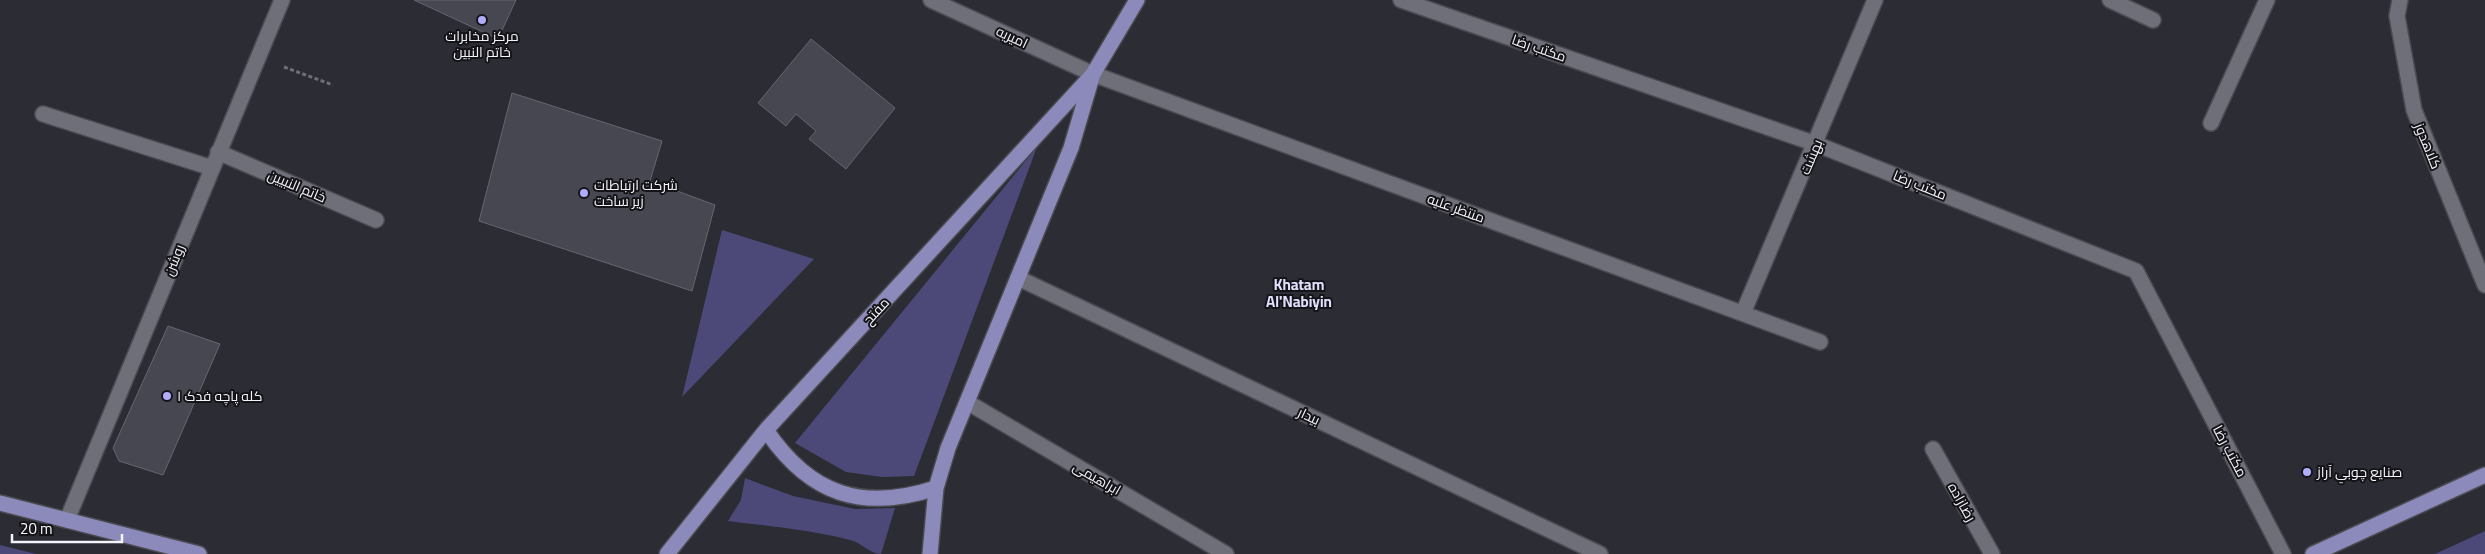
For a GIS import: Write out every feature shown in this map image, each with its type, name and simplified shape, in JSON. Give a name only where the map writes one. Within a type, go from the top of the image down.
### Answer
[{"type":"main road","name":"مفتح","points":[[667,554],[766,430],[1093,74],[1137,0]]},
{"type":"main road","name":"مفتح","points":[[930,554],[936,488],[948,448],[1071,148],[1093,74]]},
{"type":"main road","points":[[766,430],[782,453],[802,473],[835,490],[853,496],[881,500],[910,497],[936,488]]},
{"type":"main road","points":[[2313,554],[2485,475]]},
{"type":"main road","points":[[0,503],[199,554]]},
{"type":"street","name":"روشن","points":[[67,520],[282,0]]},
{"type":"street","name":"امیریه","points":[[932,0],[1093,74]]},
{"type":"street","name":"مکتب رضا","points":[[1401,0],[1816,144],[2136,271],[2284,554]]},
{"type":"street","name":"بهشت","points":[[1743,314],[1875,0]]},
{"type":"street","points":[[2110,0],[2153,20]]},
{"type":"street","points":[[2211,123],[2267,0]]},
{"type":"street","name":"کلاهدوز","points":[[2400,0],[2397,16],[2414,110],[2481,266],[2485,285]]},
{"type":"street","name":"منتظر علیه","points":[[1093,74],[1820,342]]},
{"type":"street","points":[[43,114],[212,168]]},
{"type":"street","name":"خاتم النبیین","points":[[218,152],[376,220]]},
{"type":"street","name":"بیدار","points":[[1018,278],[1600,554]]},
{"type":"street","name":"ابراهیمی","points":[[967,402],[1226,554]]},
{"type":"street","name":"رضازاده","points":[[1933,449],[1992,554]]},
{"type":"path","points":[[258,56],[333,85]]},
{"type":"shaded area","points":[[1037,147],[914,476],[882,477],[846,472],[795,443]]},
{"type":"shaded area","points":[[722,230],[814,259],[682,397]]},
{"type":"shaded area","points":[[745,478],[793,496],[855,509],[895,508],[881,554],[873,552],[854,541],[789,529],[728,521],[741,500]]},
{"type":"shaded area","points":[[2485,531],[2485,554],[2435,554]]},
{"type":"shaded area","points":[[0,545],[36,554],[0,554]]},
{"type":"building","name":"مرکز مخابرات خاتم النبین","points":[[414,0],[516,0],[498,39]]},
{"type":"building","points":[[811,39],[895,108],[846,169],[809,139],[816,131],[796,114],[786,126],[758,103]]},
{"type":"building","name":"شرکت ارتباطات زیر ساخت","points":[[512,93],[662,141],[650,181],[715,205],[692,291],[479,221]]},
{"type":"building","name":"کله پاچه فدک ۱","points":[[168,326],[220,344],[163,475],[119,461],[113,448]]},
{"type":"place","name":"مرکز مخابرات خاتم النبین","points":[[482,20]]},
{"type":"place","name":"شرکت ارتباطات زیر ساخت","points":[[584,193]]},
{"type":"place","name":"کله پاچه فدک ۱","points":[[167,396]]},
{"type":"place","name":"صنايع چوبي آراز","points":[[2307,472]]},
{"type":"district","name":"Khatam Al'Nabiyin","points":[[1299,294]]}]
